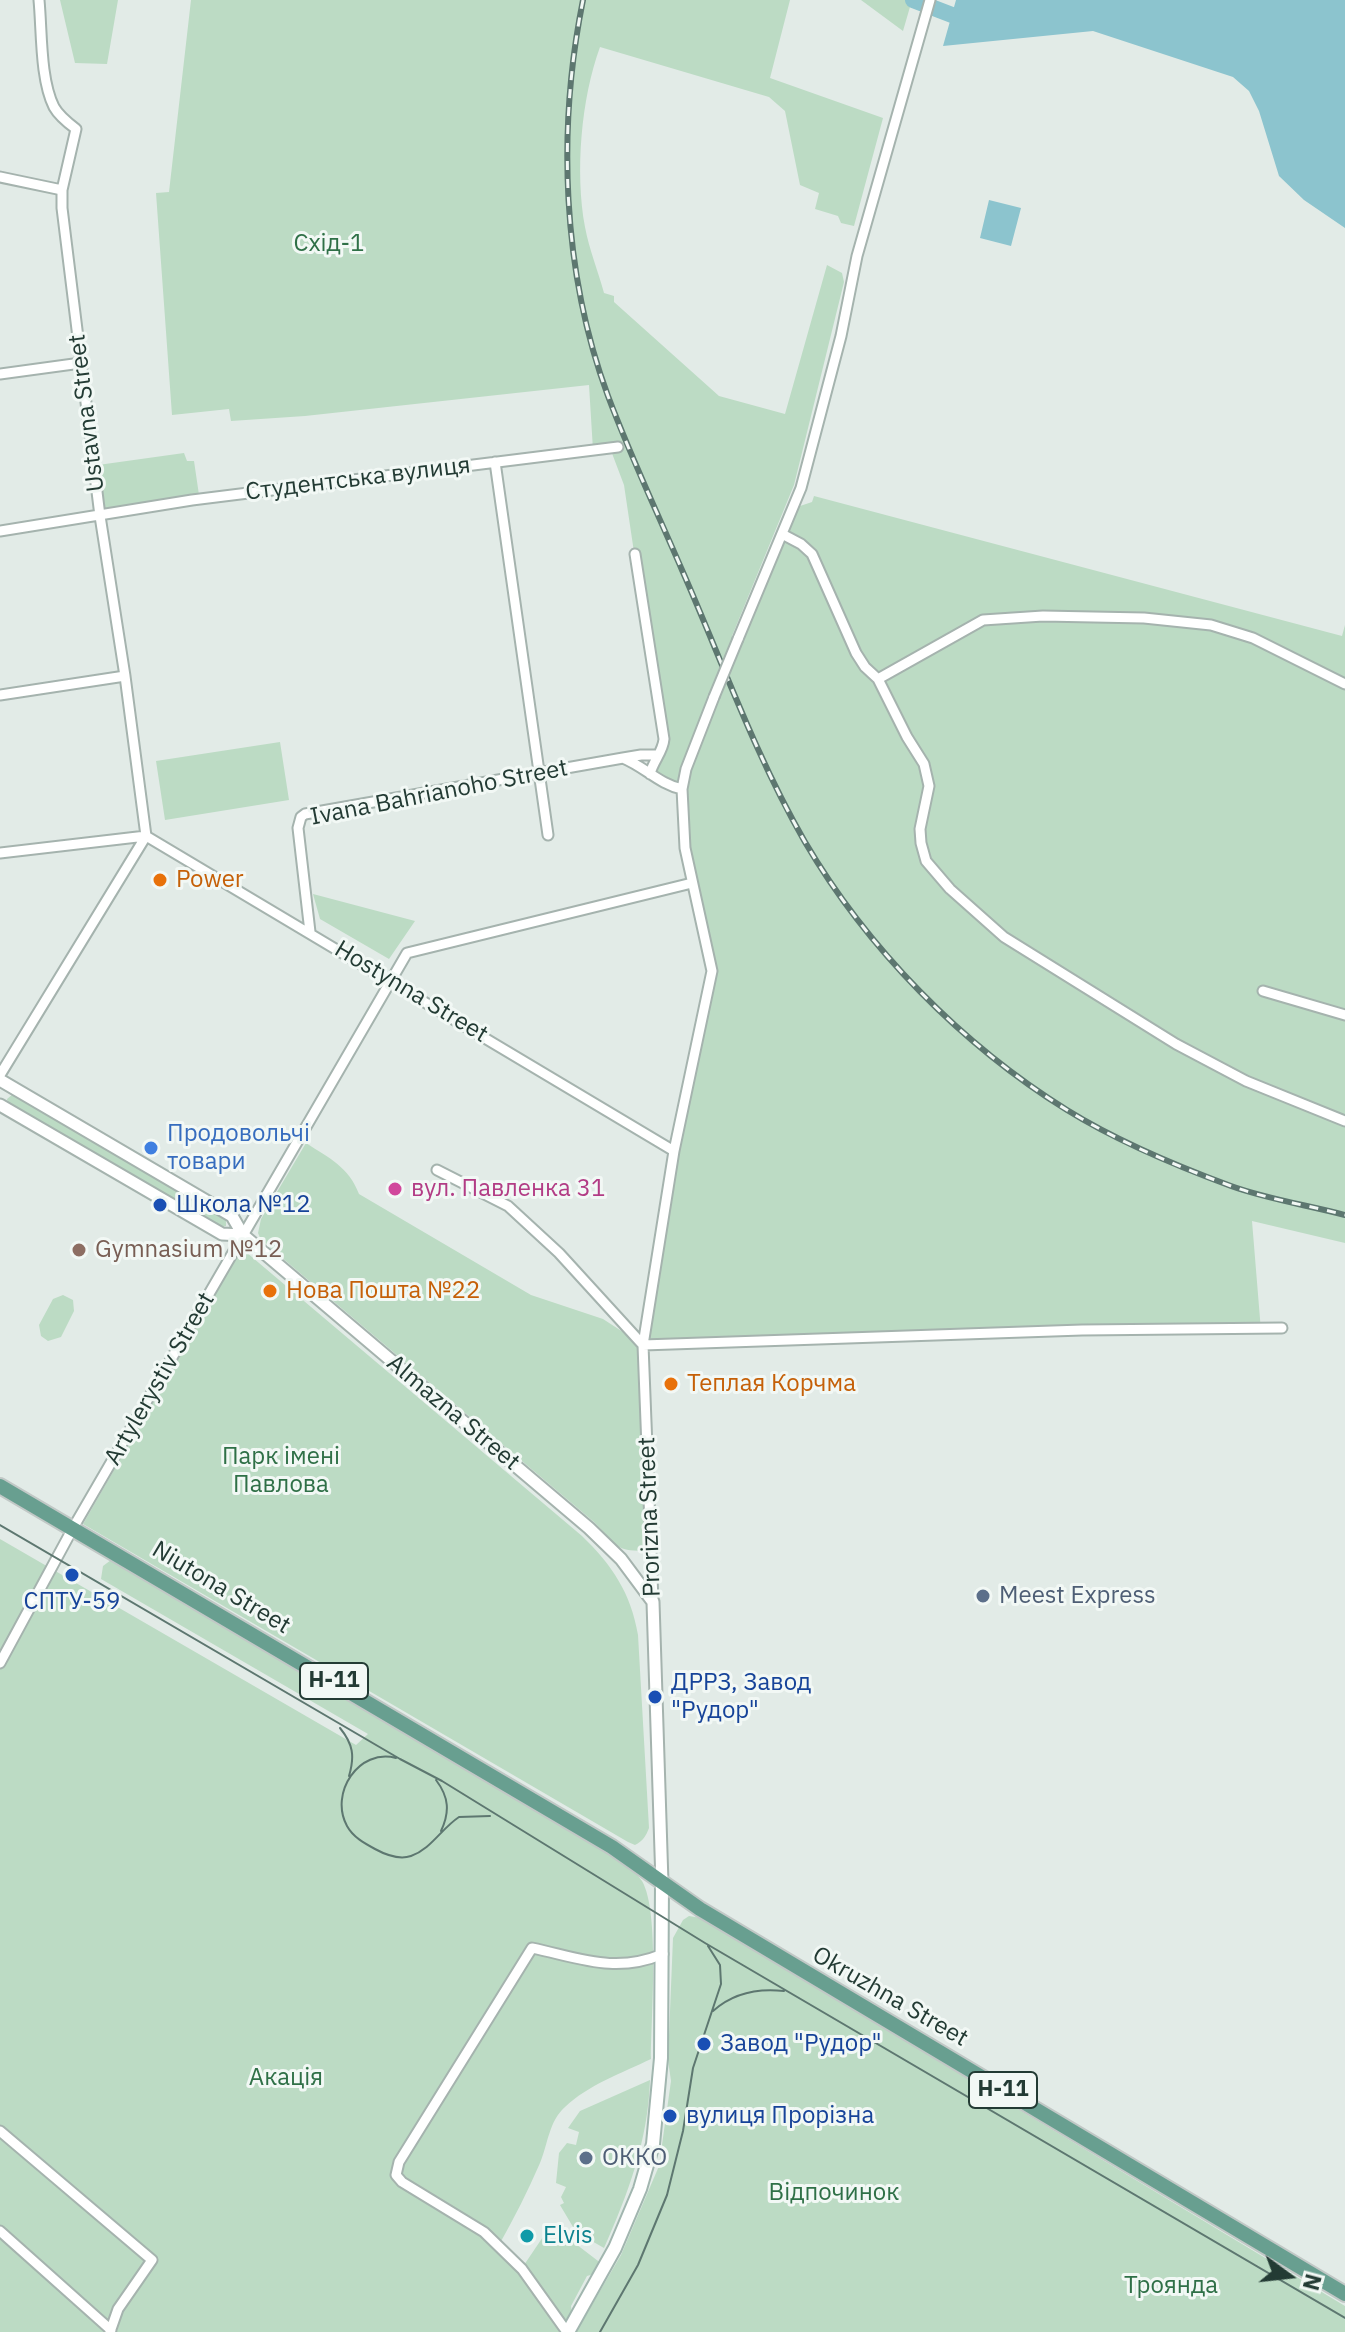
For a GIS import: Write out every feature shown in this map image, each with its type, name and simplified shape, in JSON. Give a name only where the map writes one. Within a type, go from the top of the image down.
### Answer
[{"type":"main road","name":"Niutona Street","points":[[0,1486],[612,1847],[662,1883]]},
{"type":"main road","name":"Prorizna Street","points":[[567,2332],[615,2248],[640,2189],[653,2144],[660,2084],[662,1883]]},
{"type":"main road","name":"Okruzhna Street","points":[[662,1883],[823,1984],[1345,2294]]},
{"type":"street","name":"Ustavna Street","points":[[39,0],[45,70],[53,106],[76,129],[62,190],[100,516],[146,836]]},
{"type":"street","name":"Prorizna Street","points":[[662,1883],[643,1345],[674,1151],[712,971],[685,848],[682,789],[686,769],[714,697],[801,488],[841,336],[857,256],[930,0]]},
{"type":"street","points":[[0,177],[62,190]]},
{"type":"street","points":[[0,374],[81,363]]},
{"type":"street","name":"Студентська вулиця","points":[[0,531],[192,500],[618,447]]},
{"type":"street","points":[[495,462],[548,835]]},
{"type":"street","points":[[782,534],[812,554],[856,653],[878,679],[928,774],[929,786],[920,829],[921,843],[926,861],[950,889],[1004,937],[1176,1044],[1246,1081],[1345,1121]]},
{"type":"street","points":[[635,554],[664,739],[650,774]]},
{"type":"street","points":[[878,679],[983,620],[1043,616],[1144,618],[1211,625],[1253,638],[1345,684]]},
{"type":"street","points":[[0,695],[125,676]]},
{"type":"street","name":"Ivana Bahrianoho Street","points":[[310,932],[298,828],[305,814],[623,758],[658,755]]},
{"type":"street","points":[[623,758],[659,782],[682,789]]},
{"type":"street","points":[[0,853],[146,836]]},
{"type":"street","points":[[0,1078],[146,836]]},
{"type":"street","name":"Hostynna Street","points":[[146,836],[674,1151]]},
{"type":"street","name":"Artylerystiv Street","points":[[0,1663],[73,1528],[407,953],[692,883]]},
{"type":"street","points":[[1263,991],[1345,1015]]},
{"type":"street","name":"Almazna Street","points":[[0,1078],[232,1216],[243,1235],[589,1528],[621,1559],[653,1602]]},
{"type":"street","name":"Almazna Street","points":[[0,1105],[222,1234],[243,1235]]},
{"type":"street","points":[[437,1170],[508,1206],[559,1253],[643,1345],[1082,1330],[1282,1328]]},
{"type":"street","points":[[567,2332],[522,2269],[484,2232],[402,2182],[396,2175],[399,2162],[532,1948],[619,1965],[640,1963],[663,1954]]},
{"type":"street","points":[[0,2131],[152,2260],[118,2309],[110,2331],[0,2231]]},
{"type":"green space","points":[[60,0],[118,0],[107,64],[75,63]]},
{"type":"green space","name":"Схід-1","points":[[191,0],[790,0],[770,78],[883,118],[854,226],[841,223],[838,216],[815,209],[819,193],[800,185],[785,111],[769,97],[600,47],[588,89],[580,160],[585,227],[604,293],[614,296],[614,302],[719,396],[785,414],[827,265],[842,273],[844,282],[794,485],[732,636],[739,651],[797,507],[812,502],[814,496],[1342,636],[1345,625],[1345,1243],[1252,1221],[1261,1331],[1082,1330],[643,1345],[674,1151],[712,971],[692,883],[682,789],[650,774],[663,747],[624,485],[610,448],[593,450],[589,385],[305,416],[231,421],[229,409],[172,415],[156,193],[169,192]]},
{"type":"green space","points":[[861,0],[912,0],[903,31]]},
{"type":"green space","points":[[184,453],[187,461],[194,461],[199,495],[105,510],[98,465]]},
{"type":"green space","points":[[280,742],[289,800],[165,820],[156,761]]},
{"type":"green space","points":[[313,894],[415,921],[389,959],[320,919]]},
{"type":"green space","points":[[13,1094],[226,1218],[226,1226],[221,1227],[8,1104],[7,1099]]},
{"type":"green space","points":[[306,1143],[344,1170],[359,1194],[531,1295],[603,1319],[643,1345],[651,1550],[639,1551],[623,1549],[613,1542],[594,1522],[261,1240],[258,1233],[261,1219]]},
{"type":"green space","name":"Парк імені Павлова","points":[[246,1252],[582,1536],[619,1581],[631,1606],[638,1635],[649,1828],[644,1838],[635,1845],[83,1524],[237,1256]]},
{"type":"green space","points":[[63,1295],[73,1300],[74,1311],[61,1337],[48,1341],[41,1336],[39,1325],[53,1299]]},
{"type":"green space","name":"Акація","points":[[0,1539],[356,1745],[368,1734],[101,1579],[103,1566],[115,1557],[600,1845],[642,1881],[648,1896],[653,1940],[651,2059],[595,2086],[574,2099],[560,2113],[521,2204],[499,2245],[522,2268],[551,2225],[602,2264],[597,2273],[587,2276],[571,2306],[573,2323],[568,2332],[0,2332]]},
{"type":"green space","name":"Відпочинок","points":[[689,1916],[701,1918],[1345,2306],[1345,2332],[576,2332],[621,2255],[659,2166],[671,2081],[668,2060],[673,1938],[683,1920]]},
{"type":"green space","points":[[650,2080],[641,2146],[604,2248],[576,2232],[560,2205],[564,2203],[561,2197],[566,2187],[556,2183],[559,2153],[567,2143],[576,2145],[579,2132],[568,2128],[580,2111]]},
{"type":"water","points":[[956,0],[1345,0],[1345,228],[1304,200],[1279,176],[1259,111],[1249,91],[1233,77],[1093,31],[943,46]]},
{"type":"water","points":[[989,200],[1021,208],[1011,246],[980,238]]},
{"type":"waterway","points":[[913,0],[952,15]]},
{"type":"tram line","points":[[0,1525],[442,1781],[705,1943],[1345,2318]]},
{"type":"tram line","points":[[340,1728],[352,1750],[349,1776]]},
{"type":"tram line","points":[[396,1758],[383,1757],[359,1766],[345,1787],[342,1813],[347,1826],[367,1844],[388,1855],[406,1857],[424,1849],[459,1817],[490,1816]]},
{"type":"tram line","points":[[436,1780],[444,1792],[447,1805],[441,1831]]},
{"type":"tram line","points":[[600,2332],[638,2265],[667,2195],[683,2131],[693,2068],[721,1984],[720,1965],[708,1946]]},
{"type":"tram line","points":[[713,2011],[746,1993],[784,1991]]},
{"type":"railway","points":[[583,0],[569,99],[568,200],[581,300],[593,349],[625,440],[740,708],[770,776],[805,842],[857,919],[887,956],[954,1025],[1028,1084],[1106,1132],[1188,1170],[1245,1191],[1345,1215]]},
{"type":"place","name":"Power","points":[[160,880]]},
{"type":"place","name":"Продовольчі товари","points":[[151,1148]]},
{"type":"place","name":"вул. Павленка 31","points":[[395,1189]]},
{"type":"place","name":"Школа №12","points":[[160,1205]]},
{"type":"place","name":"Gymnasium №12","points":[[79,1250]]},
{"type":"place","name":"Нова Пошта №22","points":[[270,1291]]},
{"type":"place","name":"Теплая Корчма","points":[[671,1384]]},
{"type":"place","name":"СПТУ-59","points":[[72,1575]]},
{"type":"place","name":"Meest Express","points":[[983,1596]]},
{"type":"place","name":"ДРРЗ, Завод \"Рудор\"","points":[[655,1697]]},
{"type":"place","name":"Завод \"Рудор\"","points":[[704,2044]]},
{"type":"place","name":"вулиця Прорізна","points":[[670,2116]]},
{"type":"place","name":"ОККО","points":[[586,2158]]},
{"type":"place","name":"Elvis","points":[[527,2236]]},
{"type":"park label","name":"Троянда","points":[[1171,2286]]}]
